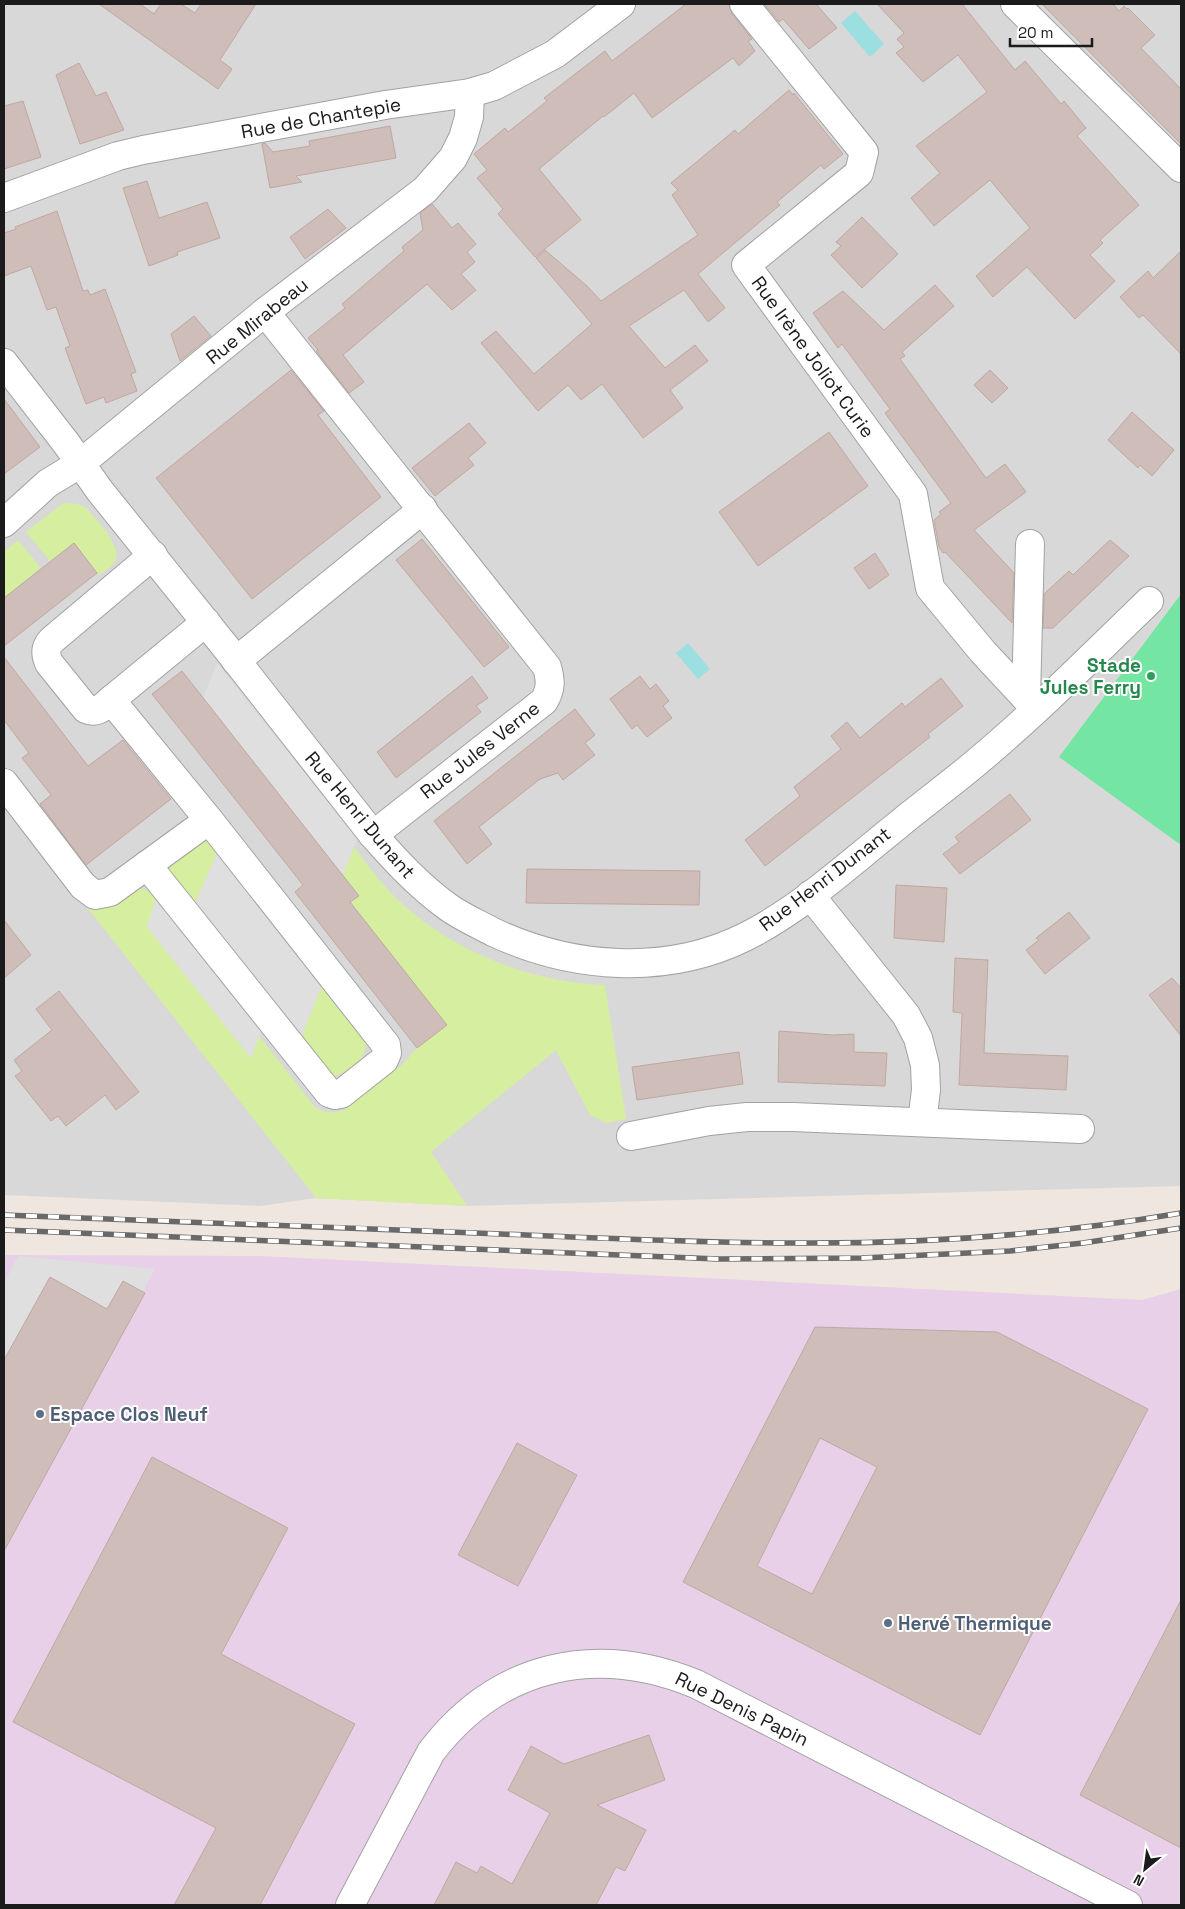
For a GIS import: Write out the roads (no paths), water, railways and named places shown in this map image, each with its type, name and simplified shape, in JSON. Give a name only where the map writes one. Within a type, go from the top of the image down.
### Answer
[{"type":"street","name":"Rue de Chantepie","points":[[4,198],[110,159],[144,150],[385,105],[470,93],[494,86],[555,54],[621,4]]},
{"type":"street","name":"Rue Irène Joliot Curie","points":[[744,4],[864,152],[858,173],[746,265],[913,494],[930,588],[983,652],[1031,704]]},
{"type":"street","points":[[1015,4],[1181,168]]},
{"type":"street","name":"Rue Mirabeau","points":[[4,523],[48,483],[81,463],[265,312],[425,190],[453,158],[464,138],[469,117],[470,93]]},
{"type":"street","name":"Rue Jules Verne","points":[[265,312],[548,667],[551,680],[549,692],[544,701],[373,835]]},
{"type":"street","name":"Rue Henri Dunant","points":[[4,363],[81,463],[100,491],[206,622],[373,835],[418,884],[449,908],[473,922],[530,947],[562,956],[597,962],[639,964],[676,960],[712,951],[745,937],[771,923],[810,895],[973,766],[1031,704],[1149,601]]},
{"type":"street","points":[[236,661],[422,509]]},
{"type":"street","points":[[1030,544],[1031,704]]},
{"type":"street","points":[[152,555],[52,640],[46,648],[46,658],[49,663],[86,708],[92,711],[100,710],[206,622]]},
{"type":"street","points":[[111,700],[209,820],[386,1045],[387,1052],[384,1060],[341,1094],[335,1095],[329,1092],[147,866]]},
{"type":"street","points":[[4,783],[88,891],[95,895],[110,892],[209,820]]},
{"type":"street","points":[[810,895],[906,1015],[914,1030],[925,1065],[926,1090],[922,1122]]},
{"type":"street","points":[[631,1136],[709,1121],[748,1117],[793,1117],[1080,1129]]},
{"type":"street","name":"Rue Denis Papin","points":[[350,1905],[431,1752],[465,1714],[511,1684],[541,1671],[575,1665],[610,1663],[658,1671],[696,1684],[1128,1905]]},
{"type":"water","points":[[855,11],[884,44],[870,57],[841,23]]},
{"type":"water","points":[[688,643],[710,669],[698,679],[676,653]]},
{"type":"railway","points":[[4,1215],[646,1240],[841,1243],[987,1237],[1133,1221],[1181,1213]]},
{"type":"railway","points":[[4,1230],[718,1259],[862,1258],[1010,1251],[1083,1243],[1181,1228]]},
{"type":"place","name":"Stade Jules Ferry","points":[[1151,676]]},
{"type":"place","name":"Espace Clos Neuf","points":[[40,1414]]},
{"type":"place","name":"Hervé Thermique","points":[[888,1623]]}]
